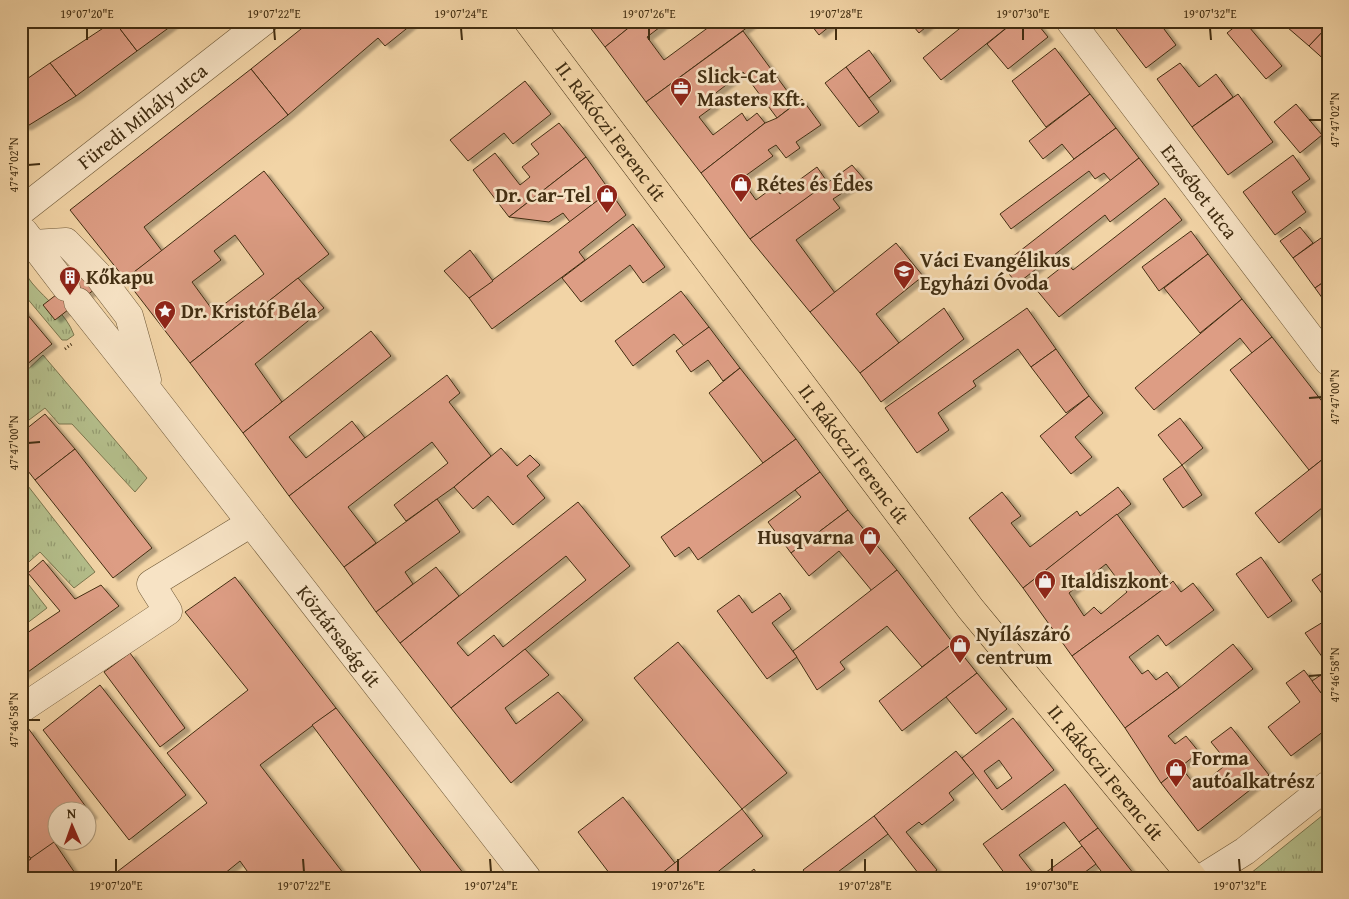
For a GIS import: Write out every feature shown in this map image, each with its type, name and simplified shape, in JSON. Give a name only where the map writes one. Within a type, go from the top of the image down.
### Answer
[{"type":"main road","name":"II. Rákóczi Ferenc út","points":[[528,21],[970,608],[1193,878]]},
{"type":"street","name":"Füredi Mihály utca","points":[[21,212],[264,21]]},
{"type":"street","name":"Erzsébet utca","points":[[1070,21],[1328,361]]},
{"type":"street","name":"Köztársaság út","points":[[27,236],[527,878]]},
{"type":"street","name":"Köztársaság út","points":[[27,236],[66,242],[97,274],[129,316],[150,393]]},
{"type":"street","points":[[21,709],[168,611],[151,584],[251,523]]},
{"type":"street","points":[[1202,878],[1245,851],[1328,785]]},
{"type":"green space","points":[[21,266],[32,283],[66,320],[74,335],[67,340],[62,340],[21,291]]},
{"type":"green space","points":[[43,355],[147,478],[135,492],[72,424],[59,424],[45,408],[21,426],[21,376]]},
{"type":"green space","points":[[21,477],[95,572],[74,588],[40,552],[21,569]]},
{"type":"green space","points":[[21,575],[47,608],[22,627],[21,625]]},
{"type":"green space","points":[[1328,811],[1328,878],[1245,878],[1251,873]]},
{"type":"building","points":[[114,21],[137,51],[76,96],[50,63]]},
{"type":"building","points":[[114,21],[178,21],[137,51]]},
{"type":"building","points":[[311,21],[416,21],[385,46],[378,38],[288,115],[251,69]]},
{"type":"building","points":[[585,21],[637,21],[605,47]]},
{"type":"building","points":[[637,21],[668,21],[647,37],[664,60],[717,21],[756,21],[646,102],[605,47]]},
{"type":"building","points":[[808,21],[836,21],[819,35]]},
{"type":"building","points":[[909,21],[933,21],[919,33]]},
{"type":"building","points":[[969,21],[1015,21],[941,80],[923,58]]},
{"type":"building","points":[[1015,21],[1035,21],[1048,37],[1008,69],[987,44]]},
{"type":"building","points":[[1110,21],[1158,21],[1176,45],[1146,68]]},
{"type":"building","points":[[1242,21],[1282,66],[1266,79],[1227,33]]},
{"type":"building","points":[[1280,21],[1328,21],[1328,26],[1309,46]]},
{"type":"building","points":[[1328,26],[1328,63],[1309,46]]},
{"type":"building","points":[[743,31],[796,103],[777,118],[743,72],[708,99],[714,106],[699,117],[713,135],[742,113],[747,121],[757,113],[765,123],[701,173],[646,102]]},
{"type":"building","points":[[1055,48],[1090,94],[1046,127],[1012,81]]},
{"type":"building","points":[[869,50],[891,81],[869,98],[846,67]]},
{"type":"building","points":[[50,63],[76,96],[26,127],[21,126],[21,83]]},
{"type":"building","points":[[1180,63],[1199,87],[1216,74],[1233,97],[1192,127],[1157,79]]},
{"type":"building","points":[[846,67],[879,112],[859,127],[825,83]]},
{"type":"building","points":[[251,69],[288,115],[144,227],[162,251],[125,279],[70,210]]},
{"type":"building","points":[[525,81],[551,114],[513,144],[504,133],[468,161],[450,140]]},
{"type":"building","points":[[1090,94],[1116,128],[1074,159],[1062,144],[1043,159],[1029,141]]},
{"type":"building","points":[[1238,94],[1273,142],[1228,175],[1192,127]]},
{"type":"building","points":[[802,99],[821,125],[796,142],[800,148],[786,158],[776,145],[768,150],[773,156],[741,179],[756,200],[775,186],[780,194],[817,167],[828,183],[750,239],[701,173],[765,123],[777,118]]},
{"type":"building","points":[[1296,104],[1322,135],[1300,153],[1274,122]]},
{"type":"building","points":[[559,123],[586,157],[509,217],[473,170],[495,153],[520,185],[530,177],[522,167],[539,154],[531,144]]},
{"type":"building","points":[[1116,128],[1139,158],[1111,181],[1104,173],[1095,179],[1089,171],[1011,229],[1000,214]]},
{"type":"building","points":[[1293,155],[1310,179],[1292,192],[1306,212],[1275,235],[1243,192]]},
{"type":"building","points":[[586,157],[610,191],[570,222],[563,213],[549,222],[509,217]]},
{"type":"building","points":[[1139,158],[1159,184],[1110,222],[1105,215],[1017,284],[1002,265]]},
{"type":"building","points":[[852,165],[864,179],[833,199],[840,208],[796,240],[835,293],[810,312],[750,239]]},
{"type":"building","points":[[264,171],[329,254],[190,363],[125,279]],"holes":[[[235,235],[264,274],[214,312],[192,282],[221,260],[214,251]]]},
{"type":"building","points":[[610,191],[626,215],[579,252],[585,260],[492,329],[469,298]]},
{"type":"building","points":[[1165,198],[1182,220],[1059,317],[1035,288],[1067,263],[1073,270]]},
{"type":"building","points":[[633,224],[665,267],[643,283],[630,265],[581,302],[562,278]]},
{"type":"building","points":[[1300,227],[1313,243],[1293,258],[1280,241]]},
{"type":"building","points":[[1191,231],[1208,254],[1159,291],[1142,267]]},
{"type":"building","points":[[1328,233],[1328,279],[1315,288],[1293,258]]},
{"type":"building","points":[[896,243],[923,276],[876,314],[899,343],[860,373],[810,312]]},
{"type":"building","points":[[470,250],[493,281],[469,298],[444,271]]},
{"type":"building","points":[[1208,254],[1242,299],[1200,333],[1164,288]]},
{"type":"building","name":"Kőkapu","points":[[83,274],[95,289],[55,320],[43,305]]},
{"type":"building","points":[[298,278],[324,308],[255,364],[282,402],[243,433],[190,363]]},
{"type":"building","points":[[1328,279],[1328,306],[1315,288]]},
{"type":"building","points":[[681,291],[709,327],[684,346],[674,334],[633,366],[615,341]]},
{"type":"building","points":[[1242,299],[1272,337],[1252,353],[1240,338],[1154,410],[1135,388]]},
{"type":"building","points":[[21,307],[52,344],[26,365],[21,359]]},
{"type":"building","points":[[944,308],[964,339],[881,402],[860,373]]},
{"type":"building","points":[[1027,308],[1056,349],[1031,367],[1018,349],[973,381],[976,386],[938,413],[949,430],[917,453],[885,408]]},
{"type":"building","points":[[709,327],[740,368],[723,381],[708,360],[691,372],[676,351]]},
{"type":"building","points":[[371,331],[391,356],[289,437],[306,458],[352,421],[365,438],[289,496],[243,433]]},
{"type":"building","points":[[1272,337],[1328,409],[1328,455],[1309,470],[1230,370]]},
{"type":"building","points":[[1056,349],[1089,396],[1066,413],[1031,367]]},
{"type":"building","points":[[740,368],[796,439],[763,463],[709,393]]},
{"type":"building","points":[[447,375],[460,393],[449,402],[491,456],[454,487],[406,521],[394,505],[448,463],[432,442],[348,507],[376,543],[344,567],[289,496]]},
{"type":"building","points":[[1089,396],[1103,413],[1075,437],[1092,457],[1071,474],[1040,436]]},
{"type":"building","points":[[45,414],[75,449],[35,480],[21,462],[21,433]]},
{"type":"building","points":[[1180,418],[1203,448],[1182,465],[1158,435]]},
{"type":"building","points":[[796,439],[820,472],[698,560],[689,547],[675,557],[661,537]]},
{"type":"building","points":[[501,448],[517,466],[530,455],[540,465],[527,476],[545,498],[513,525],[488,496],[473,509],[454,487]]},
{"type":"building","points":[[75,449],[152,548],[113,578],[35,480]]},
{"type":"building","points":[[1328,455],[1328,503],[1279,543],[1255,513]]},
{"type":"building","points":[[1182,465],[1202,495],[1183,508],[1163,479]]},
{"type":"building","points":[[820,472],[848,510],[791,553],[768,522],[801,497],[795,490]]},
{"type":"building","points":[[1118,487],[1131,504],[1023,588],[969,518],[1002,492],[1021,516],[1011,523],[1030,547],[1077,511],[1080,516]]},
{"type":"building","points":[[437,499],[460,532],[405,572],[413,584],[376,612],[344,567]]},
{"type":"building","points":[[578,502],[630,566],[451,708],[400,643]],"holes":[[[566,556],[586,580],[503,647],[494,635],[468,656],[457,643]]]},
{"type":"building","points":[[848,510],[897,570],[872,591],[839,551],[809,576],[791,553]]},
{"type":"building","points":[[1117,514],[1169,585],[1072,656],[1023,588]],"holes":[[[1106,564],[1127,592],[1101,614],[1094,607],[1084,616],[1069,593]]]},
{"type":"building","points":[[1261,557],[1292,601],[1268,618],[1236,574]]},
{"type":"building","points":[[43,560],[75,599],[101,585],[119,606],[21,677],[21,637],[60,611],[28,573]]},
{"type":"building","points":[[436,567],[459,596],[400,643],[376,612]]},
{"type":"building","points":[[1328,569],[1328,602],[1312,580]]},
{"type":"building","points":[[897,570],[953,643],[922,667],[887,626],[840,662],[845,669],[817,690],[793,651]]},
{"type":"building","points":[[235,577],[336,708],[260,765],[347,878],[252,878],[240,861],[219,878],[109,878],[207,803],[167,753],[248,690],[185,612]]},
{"type":"building","points":[[1173,581],[1181,592],[1193,583],[1214,610],[1166,646],[1158,635],[1129,657],[1142,674],[1148,670],[1156,680],[1167,672],[1179,688],[1125,728],[1072,656]]},
{"type":"building","points":[[780,593],[791,609],[772,623],[797,657],[767,679],[717,611],[739,595],[752,613]]},
{"type":"building","points":[[1328,619],[1328,665],[1305,633]]},
{"type":"building","points":[[678,642],[787,773],[742,809],[634,678]]},
{"type":"building","points":[[953,643],[977,673],[902,731],[879,701]]},
{"type":"building","points":[[1233,644],[1253,669],[1168,736],[1175,744],[1186,736],[1199,752],[1161,783],[1125,728],[1179,688]]},
{"type":"building","points":[[525,649],[549,675],[505,708],[516,724],[558,692],[583,720],[511,783],[451,708]]},
{"type":"building","points":[[130,653],[185,728],[160,747],[104,672]]},
{"type":"building","points":[[1304,670],[1328,702],[1328,728],[1291,756],[1268,727],[1300,702],[1286,683]]},
{"type":"building","points":[[1328,670],[1328,702],[1312,681]]},
{"type":"building","points":[[977,673],[1007,709],[976,734],[946,697]]},
{"type":"building","points":[[100,685],[186,795],[129,840],[43,730]]},
{"type":"building","points":[[336,708],[467,878],[426,878],[312,725]]},
{"type":"building","points":[[1013,718],[1054,770],[1002,810],[962,758]],"holes":[[[999,760],[1012,778],[997,789],[984,771]]]},
{"type":"building","points":[[1231,727],[1269,775],[1198,831],[1161,783],[1181,767],[1197,788],[1228,763],[1211,742]]},
{"type":"building","points":[[28,728],[82,802],[48,802],[48,847],[31,859],[21,845],[21,733]]},
{"type":"building","points":[[956,751],[974,773],[949,793],[954,800],[922,825],[919,822],[906,832],[937,870],[927,878],[922,878],[874,816]]},
{"type":"building","points":[[1065,784],[1098,828],[1079,842],[1064,822],[1019,855],[1037,878],[1008,878],[983,844]]},
{"type":"building","points":[[623,797],[675,863],[656,878],[613,878],[578,832]]},
{"type":"building","points":[[742,809],[763,836],[710,878],[656,878]]},
{"type":"building","points":[[874,816],[888,834],[830,878],[809,878],[803,870]]},
{"type":"building","points":[[1098,828],[1137,878],[1092,878],[1101,871],[1079,842]]},
{"type":"building","points":[[21,845],[31,859],[21,865]]},
{"type":"building","points":[[48,846],[48,852],[61,852],[75,873],[70,878],[21,878],[21,865]]},
{"type":"building","points":[[1082,846],[1096,864],[1077,878],[1038,878]]},
{"type":"building","points":[[754,869],[760,878],[743,878]]},
{"type":"place","name":"Slick-Cat Masters Kft.","points":[[681,107]]},
{"type":"place","name":"Rétes és Édes","points":[[741,203]]},
{"type":"place","name":"Dr. Car-Tel","points":[[607,214]]},
{"type":"place","name":"Váci Evangélikus Egyházi Óvoda","points":[[904,290]]},
{"type":"place","name":"Kőkapu","points":[[70,296]]},
{"type":"place","name":"Dr. Kristóf Béla","points":[[165,330]]},
{"type":"place","name":"Husqvarna","points":[[870,556]]},
{"type":"place","name":"Italdiszkont","points":[[1045,600]]},
{"type":"place","name":"Nyílászáró centrum","points":[[960,664]]},
{"type":"place","name":"Forma autóalkatrész","points":[[1176,788]]}]
